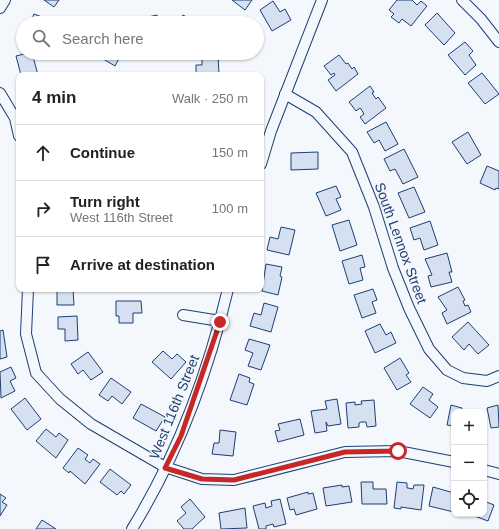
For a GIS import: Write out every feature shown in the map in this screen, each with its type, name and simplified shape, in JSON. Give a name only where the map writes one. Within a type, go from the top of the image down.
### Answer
[{"type":"street","points":[[0,8],[5,0]]},
{"type":"street","points":[[462,0],[482,19],[499,42]]},
{"type":"street","points":[[264,154],[271,131],[320,1]]},
{"type":"street","points":[[0,93],[15,118],[16,122]]},
{"type":"street","name":"South Lennox Street","points":[[285,94],[316,112],[352,152],[374,207],[404,294],[429,349],[448,370],[463,378],[487,382],[499,376]]},
{"type":"street","points":[[28,292],[26,334],[36,373],[60,399],[91,424],[165,468],[202,479],[234,480],[345,452],[398,451],[451,461]]},
{"type":"street","name":"West 116th Street","points":[[132,529],[181,436],[220,322],[227,292]]},
{"type":"street","points":[[183,315],[220,322]]},
{"type":"street","points":[[487,471],[499,474]]},
{"type":"building","points":[[44,0],[59,0],[54,7]]},
{"type":"building","points":[[232,0],[252,0],[245,10]]},
{"type":"building","points":[[397,0],[412,0],[417,5],[421,1],[427,6],[411,26],[402,19],[399,23],[391,17],[394,14],[389,10]]},
{"type":"building","points":[[273,1],[280,12],[285,9],[291,20],[272,31],[260,10]]},
{"type":"building","points":[[437,13],[455,33],[444,45],[425,25]]},
{"type":"building","points":[[465,42],[473,51],[469,55],[476,65],[465,75],[448,55]]},
{"type":"building","points":[[339,55],[352,69],[354,67],[358,74],[336,91],[328,80],[335,75],[334,73],[331,75],[324,66]]},
{"type":"building","points":[[17,60],[34,60],[37,72],[20,72]]},
{"type":"building","points":[[105,60],[118,60],[115,66]]},
{"type":"building","points":[[202,60],[218,60],[219,72],[196,72],[196,65],[202,65]]},
{"type":"building","points":[[482,73],[499,94],[485,104],[468,83]]},
{"type":"building","points":[[370,86],[376,99],[378,97],[386,108],[365,124],[360,117],[364,114],[361,109],[360,108],[356,111],[349,102]]},
{"type":"building","points":[[386,122],[398,144],[385,151],[379,140],[374,143],[367,132]]},
{"type":"building","points":[[468,132],[481,155],[467,164],[452,142]]},
{"type":"building","points":[[404,149],[418,177],[403,184],[395,169],[390,171],[384,159]]},
{"type":"building","points":[[318,152],[318,169],[291,170],[291,153]]},
{"type":"building","points":[[487,166],[499,171],[499,189],[496,188],[495,190],[480,183]]},
{"type":"building","points":[[336,186],[341,197],[336,199],[341,210],[326,216],[316,193]]},
{"type":"building","points":[[414,187],[425,212],[409,218],[398,193]]},
{"type":"building","points":[[349,220],[357,245],[340,251],[332,225]]},
{"type":"building","points":[[430,221],[438,245],[424,250],[420,238],[414,240],[410,228]]},
{"type":"building","points":[[281,227],[295,230],[289,255],[267,250],[270,237],[278,239]]},
{"type":"building","points":[[447,253],[452,272],[449,272],[452,282],[431,287],[428,276],[432,275],[425,259]]},
{"type":"building","points":[[362,255],[365,267],[360,268],[363,280],[349,284],[342,261]]},
{"type":"building","points":[[266,264],[282,267],[280,276],[282,277],[278,295],[264,292]]},
{"type":"building","points":[[458,287],[465,300],[463,301],[465,306],[468,305],[471,312],[447,324],[442,313],[447,310],[438,297]]},
{"type":"building","points":[[373,289],[377,300],[372,302],[376,313],[362,318],[354,295]]},
{"type":"building","points":[[57,292],[73,292],[74,305],[57,305]]},
{"type":"building","points":[[116,301],[141,301],[142,313],[133,313],[133,323],[119,323],[119,316],[116,316]]},
{"type":"building","points":[[264,303],[278,307],[271,332],[250,326],[254,313],[261,315]]},
{"type":"building","points":[[77,316],[78,340],[65,341],[65,329],[58,329],[58,317]]},
{"type":"building","points":[[468,322],[489,345],[478,354],[469,344],[464,350],[452,337]]},
{"type":"building","points":[[380,324],[386,335],[391,332],[396,343],[375,353],[365,331]]},
{"type":"building","points":[[3,330],[7,357],[0,359],[0,331]]},
{"type":"building","points":[[249,339],[270,345],[261,370],[248,366],[253,353],[245,350]]},
{"type":"building","points":[[163,351],[172,359],[177,354],[186,362],[171,379],[152,362]]},
{"type":"building","points":[[88,352],[103,372],[91,380],[83,370],[78,374],[71,364]]},
{"type":"building","points":[[400,358],[409,373],[406,375],[411,382],[397,390],[384,368]]},
{"type":"building","points":[[11,367],[16,378],[10,381],[15,391],[1,398],[0,372]]},
{"type":"building","points":[[239,374],[250,378],[249,382],[254,384],[247,405],[230,400]]},
{"type":"building","points":[[111,378],[131,392],[122,404],[112,396],[108,401],[99,395]]},
{"type":"building","points":[[423,387],[433,394],[429,400],[438,407],[430,418],[410,404]]},
{"type":"building","points":[[25,398],[41,419],[27,430],[11,409]]},
{"type":"building","points":[[337,399],[341,424],[328,426],[326,422],[327,431],[315,433],[311,411],[327,409],[325,401]]},
{"type":"building","points":[[374,400],[376,426],[367,427],[366,422],[361,422],[359,423],[359,427],[348,428],[346,403],[355,402],[355,405],[362,404],[361,401]]},
{"type":"building","points":[[141,404],[165,417],[156,431],[133,418]]},
{"type":"building","points":[[451,405],[462,408],[451,409],[451,426],[447,425]]},
{"type":"building","points":[[498,405],[499,427],[491,428],[487,408]]},
{"type":"building","points":[[300,419],[304,435],[278,442],[275,431],[280,430],[278,424]]},
{"type":"building","points":[[46,429],[56,437],[59,433],[68,440],[56,458],[36,441]]},
{"type":"building","points":[[220,430],[236,432],[233,456],[212,454],[214,443],[219,443]]},
{"type":"building","points":[[78,448],[88,455],[85,459],[90,463],[93,459],[100,464],[85,484],[70,471],[69,473],[63,468]]},
{"type":"building","points":[[110,469],[131,485],[124,494],[121,491],[117,495],[100,482]]},
{"type":"building","points":[[361,482],[373,482],[373,489],[386,489],[387,504],[362,504]]},
{"type":"building","points":[[397,482],[407,483],[407,488],[413,489],[414,485],[424,485],[421,510],[401,507],[401,509],[394,508]]},
{"type":"building","points":[[342,485],[342,487],[349,486],[352,502],[326,506],[323,488]]},
{"type":"building","points":[[433,487],[451,492],[451,511],[429,506]]},
{"type":"building","points":[[308,492],[308,494],[313,493],[317,509],[296,515],[294,509],[290,510],[287,498]]},
{"type":"building","points":[[0,494],[6,498],[2,502],[7,505],[0,516]]},
{"type":"building","points":[[190,499],[205,517],[192,529],[184,529],[177,521],[186,513],[181,507]]},
{"type":"building","points":[[280,499],[286,524],[274,527],[273,524],[266,526],[266,529],[259,529],[253,506],[265,503],[266,508],[272,506],[271,501]]},
{"type":"building","points":[[487,502],[494,505],[488,521],[477,517],[487,517]]},
{"type":"building","points":[[245,508],[247,528],[221,529],[219,513]]},
{"type":"building","points":[[42,520],[56,529],[36,529]]},
{"type":"route","points":[[220,322],[217,336],[181,436],[165,468],[202,479],[234,480],[345,452],[398,451]]}]
